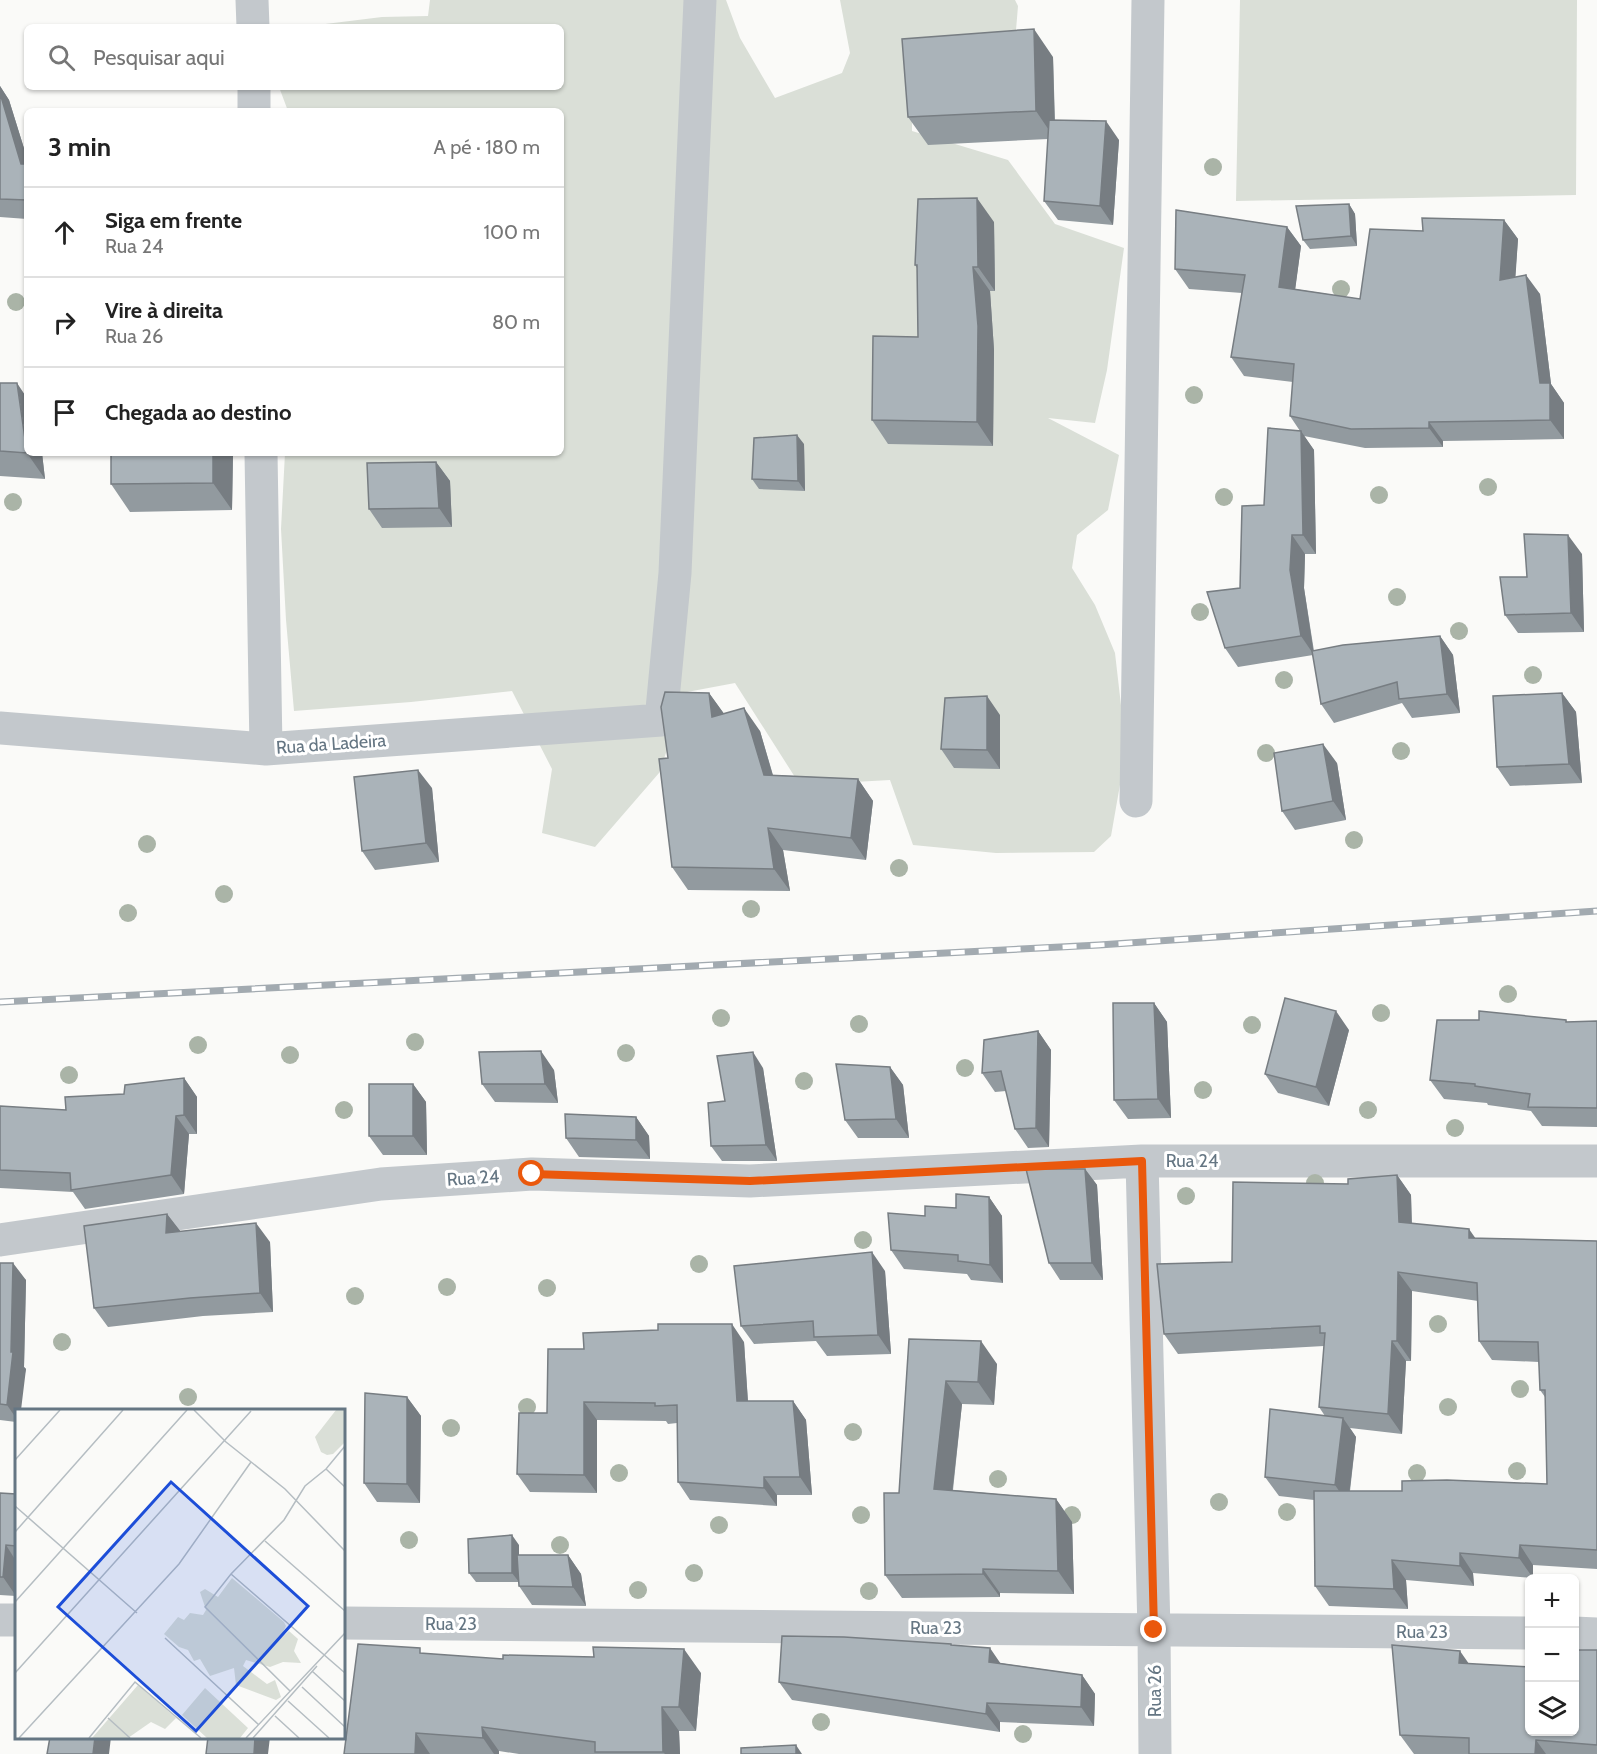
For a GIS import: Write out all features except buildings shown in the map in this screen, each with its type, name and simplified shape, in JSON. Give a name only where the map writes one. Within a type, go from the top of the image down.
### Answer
[{"type":"street","points":[[252,0],[253,24]]},
{"type":"street","name":"Rua da Ladeira","points":[[0,728],[266,749],[661,720],[675,573],[700,0]]},
{"type":"street","points":[[1136,801],[1148,0]]},
{"type":"street","points":[[254,90],[254,108]]},
{"type":"street","points":[[261,456],[266,749]]},
{"type":"street","name":"Rua 24","points":[[0,1240],[381,1184],[532,1174],[750,1181],[1142,1161],[1597,1161]]},
{"type":"street","name":"Rua 26","points":[[1142,1161],[1155,1754]]},
{"type":"street","name":"Rua 23","points":[[345,1623],[1525,1633]]},
{"type":"street","points":[[1579,1633],[1597,1634]]},
{"type":"shaded area","points":[[430,0],[726,0],[740,38],[775,98],[842,73],[850,53],[840,0],[1015,0],[1018,6],[1015,42],[912,87],[912,131],[1008,160],[1055,224],[1124,248],[1107,370],[1095,423],[1048,418],[1119,455],[1108,510],[1077,535],[1072,568],[1095,605],[1115,653],[1122,714],[1121,779],[1111,836],[1094,852],[996,853],[913,845],[890,780],[800,785],[735,683],[687,692],[659,773],[595,847],[542,833],[552,769],[512,691],[294,711],[281,529],[285,456],[564,456],[564,108],[287,108],[280,90],[564,90],[564,24],[325,24],[382,17],[428,16]]},
{"type":"shaded area","points":[[1240,0],[1577,0],[1576,195],[1236,201]]},
{"type":"railway","points":[[0,1002],[1099,945],[1597,911]]},
{"type":"route","points":[[532,1174],[750,1181],[1142,1161],[1154,1630]]}]
